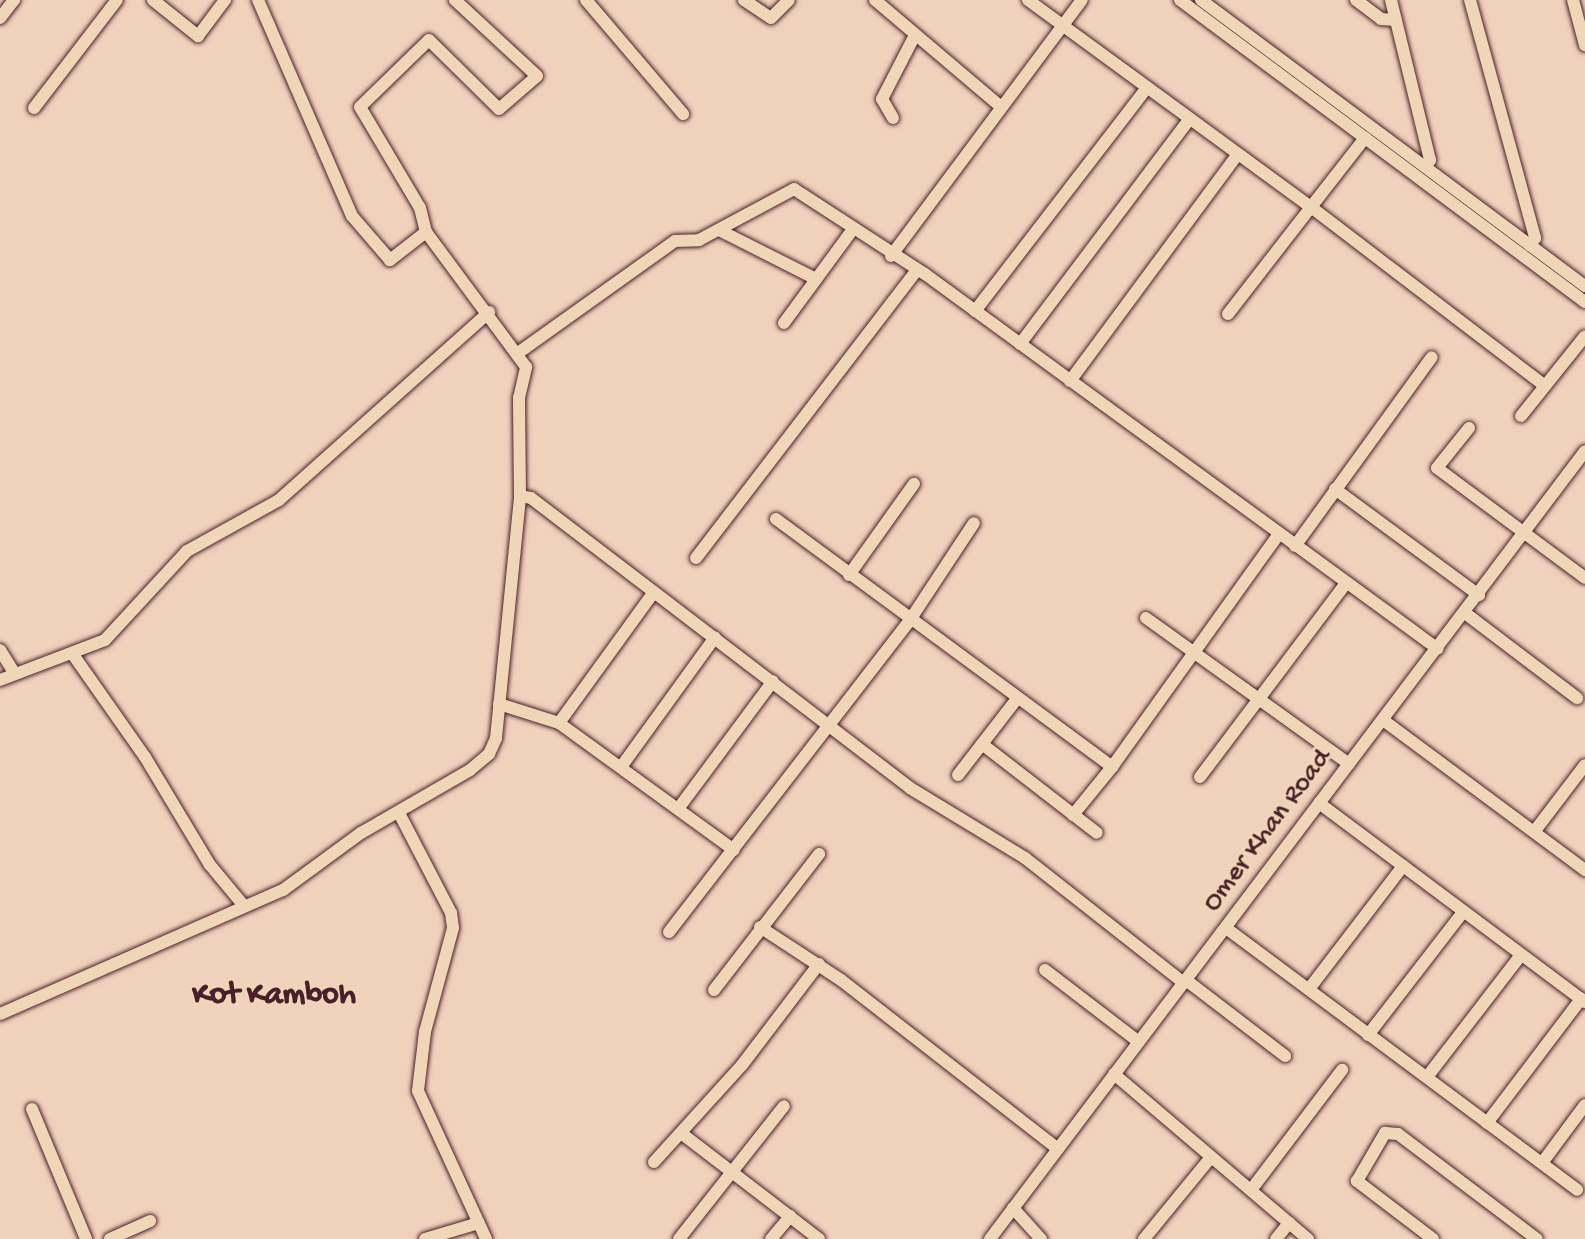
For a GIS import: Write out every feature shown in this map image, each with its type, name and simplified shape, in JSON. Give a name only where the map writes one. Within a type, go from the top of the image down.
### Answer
[{"type":"street","points":[[0,18],[14,0]]},
{"type":"street","points":[[34,108],[117,0]]},
{"type":"street","points":[[153,0],[198,36],[225,0]]},
{"type":"street","points":[[258,0],[352,216],[390,260],[426,232]]},
{"type":"street","points":[[0,1014],[283,890],[361,833],[399,813],[489,754],[499,704],[520,496],[519,398],[526,367],[489,312],[426,232],[420,208],[360,107],[429,40],[499,109],[537,76],[455,0]]},
{"type":"street","points":[[586,0],[683,114]]},
{"type":"street","points":[[744,0],[771,18],[789,0]]},
{"type":"street","points":[[875,0],[1001,107]]},
{"type":"street","points":[[1028,0],[1145,90],[1311,207],[1544,385]]},
{"type":"street","points":[[891,256],[1082,0]]},
{"type":"street","points":[[1180,0],[1585,302]]},
{"type":"street","points":[[1201,0],[1585,286]]},
{"type":"street","points":[[1356,0],[1381,19],[1396,20]]},
{"type":"street","points":[[1391,0],[1430,160],[1426,166]]},
{"type":"street","points":[[1470,0],[1535,238],[1530,245]]},
{"type":"street","points":[[1573,0],[1585,45]]},
{"type":"street","points":[[893,118],[882,99],[915,35]]},
{"type":"street","points":[[975,311],[1145,90]]},
{"type":"street","points":[[1020,344],[1189,120]]},
{"type":"street","points":[[1228,314],[1365,138]]},
{"type":"street","points":[[1070,381],[1237,155]]},
{"type":"street","points":[[518,353],[675,241],[699,240],[794,189],[975,311],[1438,649]]},
{"type":"street","points":[[784,323],[853,229]]},
{"type":"street","points":[[719,230],[816,279]]},
{"type":"street","points":[[696,558],[917,270]]},
{"type":"street","points":[[0,680],[74,656],[105,640],[187,551],[279,500],[489,312]]},
{"type":"street","points":[[1521,416],[1585,336]]},
{"type":"street","points":[[1295,546],[1432,357]]},
{"type":"street","points":[[1469,428],[1437,468],[1585,578]]},
{"type":"street","name":"Omer Khan Road","points":[[990,1239],[1582,460]]},
{"type":"street","points":[[849,575],[914,484]]},
{"type":"street","points":[[1335,489],[1479,595]]},
{"type":"street","points":[[520,496],[531,498],[910,788],[1025,858],[1285,1056]]},
{"type":"street","points":[[776,519],[1016,700],[1112,767]]},
{"type":"street","points":[[669,932],[910,620],[974,523]]},
{"type":"street","points":[[1073,815],[1112,767],[1279,534]]},
{"type":"street","points":[[1200,777],[1346,583]]},
{"type":"street","points":[[559,723],[653,593]]},
{"type":"street","points":[[1465,613],[1577,698]]},
{"type":"street","points":[[1146,618],[1349,764]]},
{"type":"street","points":[[621,767],[715,637]]},
{"type":"street","points":[[0,650],[15,674]]},
{"type":"street","points":[[74,656],[145,757],[210,865],[244,906]]},
{"type":"street","points":[[678,809],[773,681]]},
{"type":"street","points":[[958,775],[1016,700]]},
{"type":"street","points":[[499,704],[559,723],[734,850]]},
{"type":"street","points":[[1383,720],[1585,870]]},
{"type":"street","points":[[982,744],[1097,833]]},
{"type":"street","points":[[1534,832],[1585,765]]},
{"type":"street","points":[[1319,803],[1583,1000],[1487,1123]]},
{"type":"street","points":[[399,813],[451,913],[453,928],[425,1032],[418,1091],[486,1239]]},
{"type":"street","points":[[714,990],[819,854]]},
{"type":"street","points":[[1309,989],[1403,866]]},
{"type":"street","points":[[1368,1035],[1463,912]]},
{"type":"street","points":[[760,927],[819,964],[1058,1149]]},
{"type":"street","points":[[1226,928],[1577,1190]]},
{"type":"street","points":[[1427,1077],[1521,955]]},
{"type":"street","points":[[654,1162],[742,1065],[819,964]]},
{"type":"street","points":[[1045,970],[1139,1042]]},
{"type":"street","points":[[1251,1190],[1342,1070]]},
{"type":"street","points":[[1114,1074],[1308,1239]]},
{"type":"street","points":[[679,1239],[784,1106]]},
{"type":"street","points":[[32,1109],[86,1239]]},
{"type":"street","points":[[1542,1163],[1583,1110]]},
{"type":"street","points":[[681,1133],[819,1239]]},
{"type":"street","points":[[1433,1239],[1357,1181],[1385,1133],[1398,1134],[1537,1239]]},
{"type":"street","points":[[1144,1239],[1211,1157]]},
{"type":"street","points":[[1013,1208],[1041,1239]]},
{"type":"street","points":[[771,1239],[790,1216]]},
{"type":"street","points":[[110,1239],[150,1221]]},
{"type":"street","points":[[425,1239],[479,1223]]},
{"type":"street","points":[[1276,1239],[1289,1223]]},
{"type":"district","name":"Kot Kamboh","points":[[274,996]]}]
